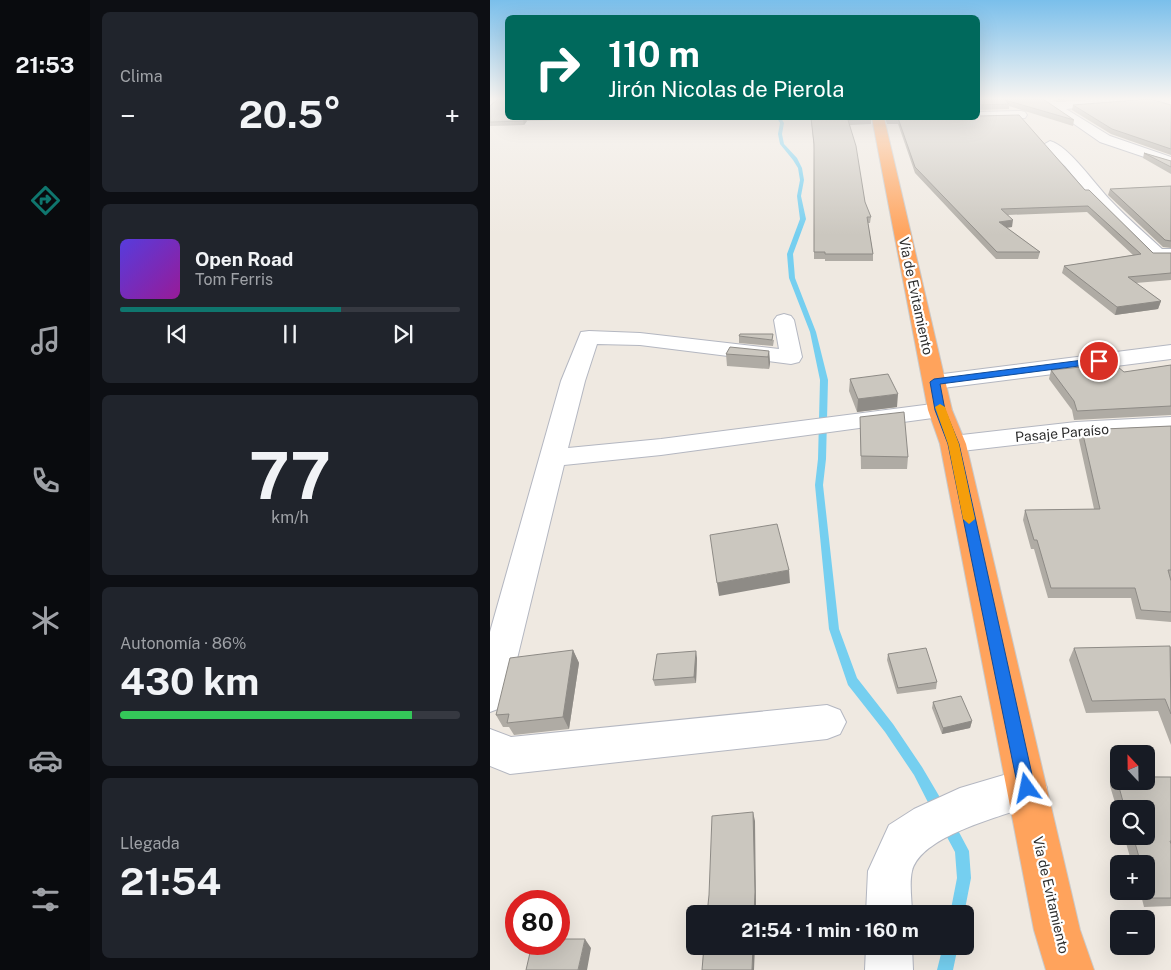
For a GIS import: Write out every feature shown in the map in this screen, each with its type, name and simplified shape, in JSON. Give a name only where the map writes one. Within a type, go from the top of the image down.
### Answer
[{"type":"highway","name":"Vía de Evitamiento","points":[[884,144],[937,396],[953,444],[1057,930],[1070,970]]},
{"type":"street","points":[[1122,144],[1171,162]]},
{"type":"street","points":[[1050,145],[1070,163],[1106,205],[1164,255]]},
{"type":"street","points":[[490,696],[573,381],[589,337],[640,338],[791,357],[784,320]]},
{"type":"street","points":[[552,458],[661,447],[805,428],[832,423],[937,396],[1171,352]]},
{"type":"street","name":"Pasaje Paraíso","points":[[953,444],[1076,430],[1171,425]]},
{"type":"street","points":[[490,747],[510,756],[828,722]]},
{"type":"street","points":[[889,905],[890,871],[904,840],[945,817],[1027,788]]},
{"type":"street","points":[[889,955],[889,970]]},
{"type":"building","points":[[814,144],[855,144],[865,202],[871,217],[867,217],[873,254],[825,254],[825,252],[814,252]]},
{"type":"building","points":[[907,144],[1045,144],[1085,190],[1089,190],[1153,253],[1171,253],[1171,273],[1128,277],[1161,301],[1117,307],[1064,266],[1141,254],[1088,206],[1001,209],[1013,220],[999,222],[1040,252],[997,252],[915,167]]},
{"type":"building","points":[[1157,144],[1171,144],[1171,149]]},
{"type":"building","points":[[1144,153],[1171,161],[1171,167]]},
{"type":"building","points":[[1171,186],[1171,241],[1165,240],[1110,189]]},
{"type":"building","points":[[740,334],[773,334],[772,340],[739,336]]},
{"type":"building","points":[[730,347],[769,351],[768,357],[726,354]]},
{"type":"building","points":[[1171,365],[1171,406],[1077,411],[1074,401],[1051,370],[1081,367],[1086,373],[1118,367],[1124,372]]},
{"type":"building","points":[[888,374],[898,394],[858,399],[850,379]]},
{"type":"building","points":[[904,412],[908,457],[861,456],[860,417]]},
{"type":"building","points":[[1171,426],[1171,570],[1168,570],[1171,581],[1171,612],[1141,610],[1135,588],[1051,588],[1037,540],[1034,540],[1025,510],[1100,509],[1082,430]]},
{"type":"building","points":[[777,524],[789,570],[717,583],[710,535]]},
{"type":"building","points":[[1170,646],[1171,714],[1165,699],[1092,701],[1074,648]]},
{"type":"building","points":[[926,648],[937,682],[898,688],[888,654]]},
{"type":"building","points":[[573,650],[563,717],[507,723],[509,714],[496,715],[510,658]]},
{"type":"building","points":[[696,651],[694,677],[653,680],[657,654]]},
{"type":"building","points":[[961,696],[972,721],[943,728],[933,702]]},
{"type":"building","points":[[1155,777],[1171,777],[1171,898],[1155,898],[1155,855],[1138,855],[1136,845],[1155,845],[1155,800],[1123,800],[1120,790],[1155,790]]},
{"type":"building","points":[[753,812],[754,905],[708,905],[712,816]]},
{"type":"building","points":[[570,939],[585,939],[578,970],[526,970],[529,955],[570,955]]},
{"type":"building","points":[[703,955],[753,955],[752,970],[702,970]]},
{"type":"waterway","points":[[782,144],[800,168],[802,180],[799,196],[803,219],[790,254],[792,278],[813,332],[824,380],[822,459],[819,485],[834,629],[852,681],[889,728],[918,771],[940,811]]},
{"type":"waterway","points":[[947,824],[962,851],[964,878],[959,905]]},
{"type":"waterway","points":[[945,970],[949,955]]},
{"type":"slow traffic","points":[[940,407],[953,444],[969,519]]},
{"type":"route","points":[[1027,788],[953,444],[940,410],[934,382],[1099,361]]}]
